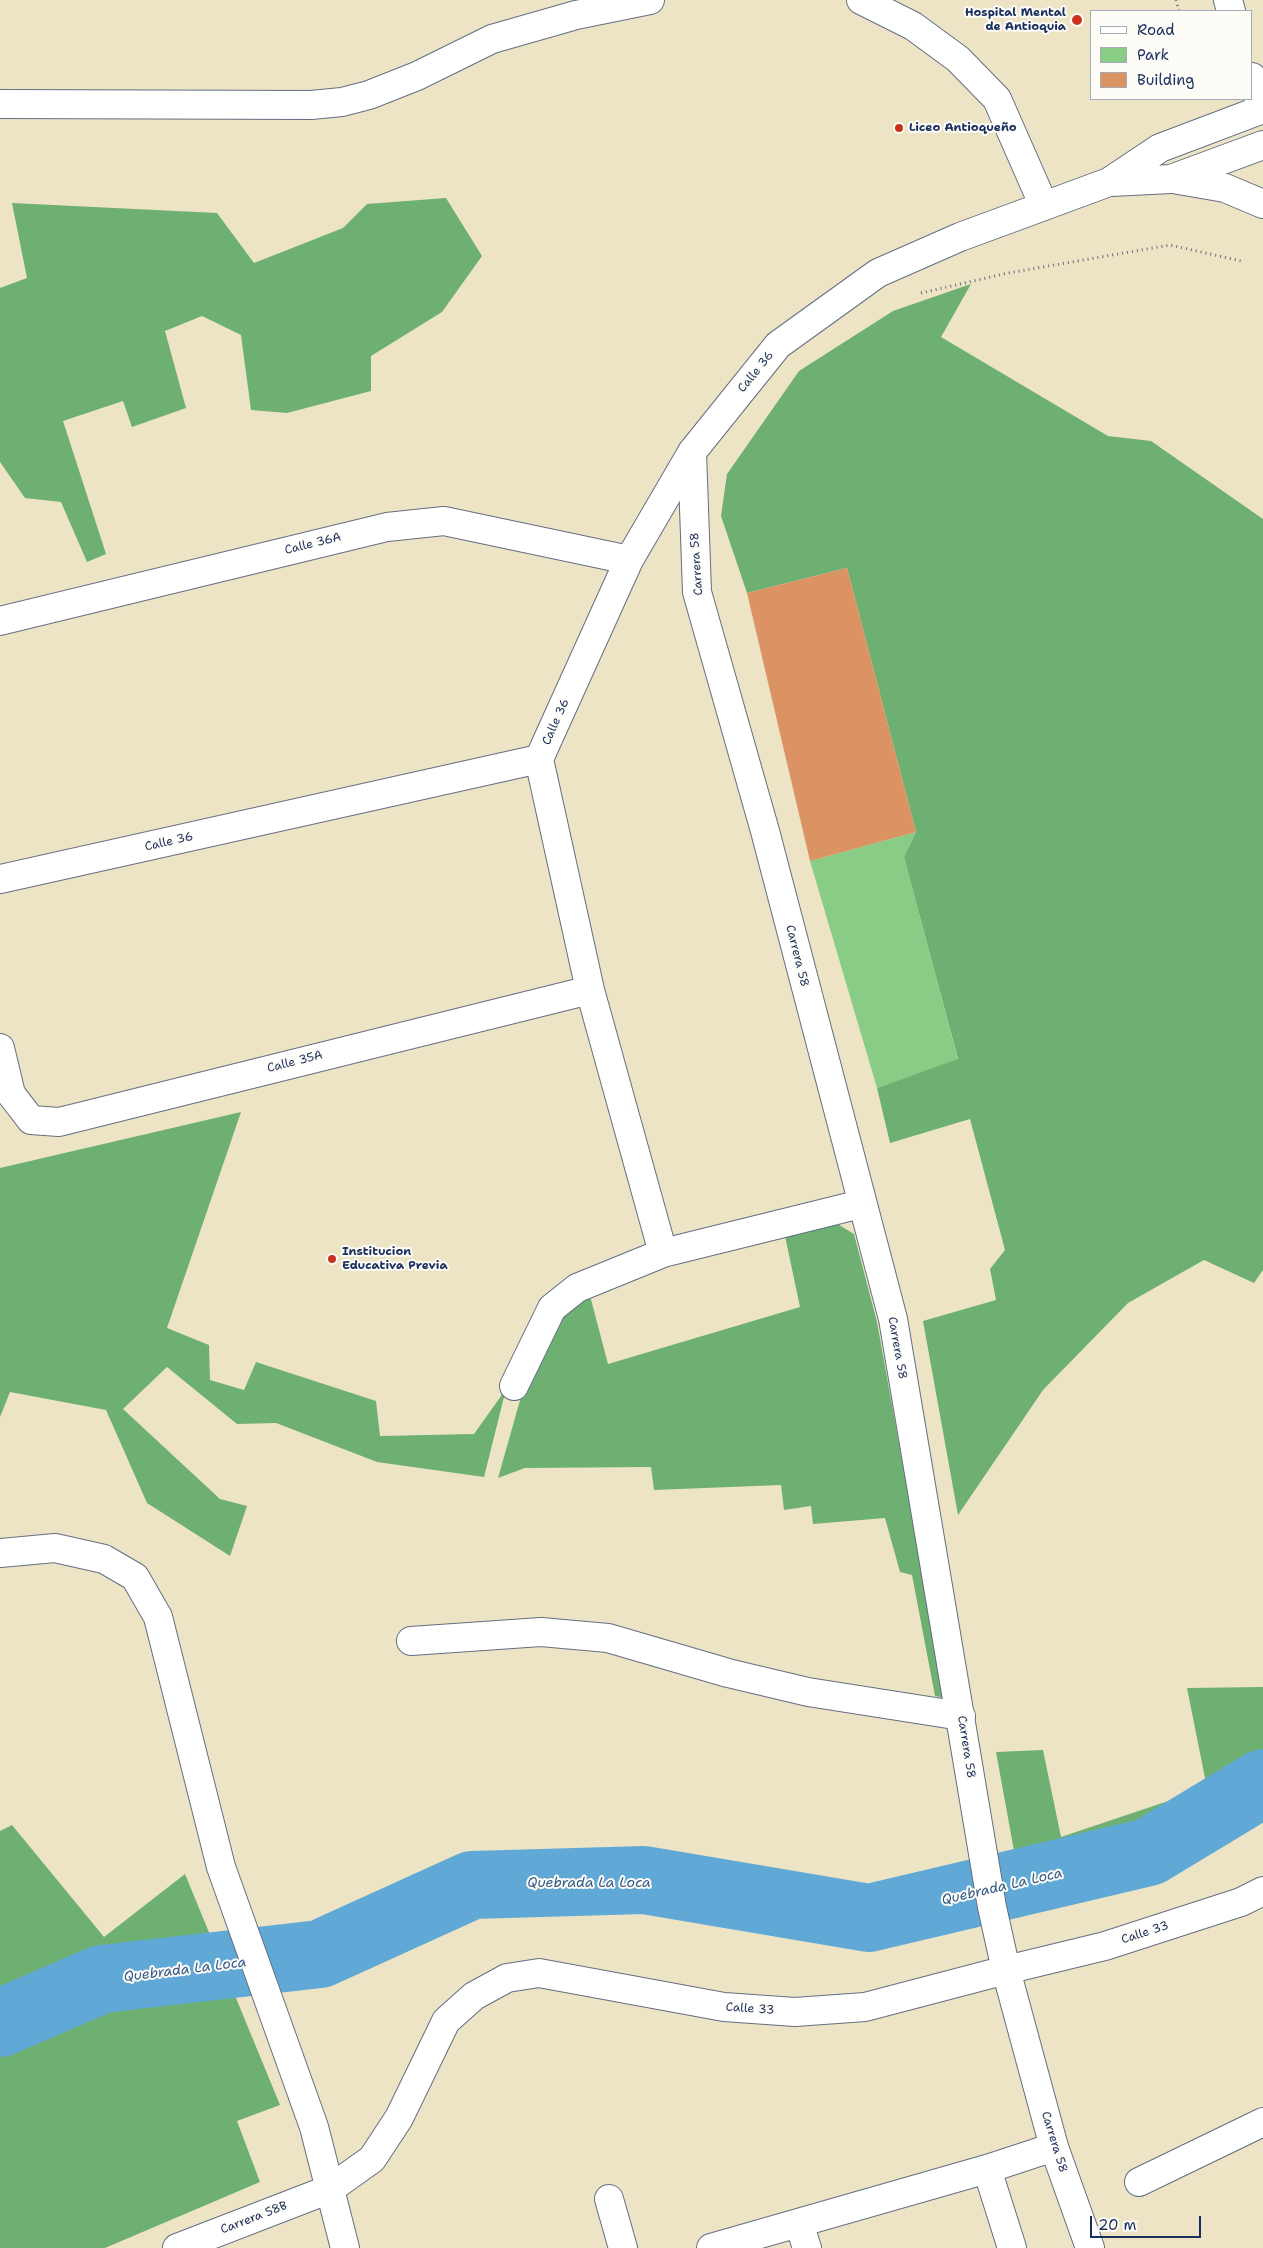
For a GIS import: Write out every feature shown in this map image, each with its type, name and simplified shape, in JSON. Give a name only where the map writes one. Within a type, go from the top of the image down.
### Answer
[{"type":"street","points":[[0,104],[311,105],[342,102],[369,95],[417,76],[492,38],[576,15],[650,0]]},
{"type":"street","points":[[861,0],[913,26],[958,59],[997,99],[1044,206]]},
{"type":"street","points":[[1109,182],[1160,148],[1263,110],[1253,80]]},
{"type":"street","points":[[1171,178],[1263,144]]},
{"type":"street","points":[[1109,182],[1171,178],[1225,188],[1263,204]]},
{"type":"street","name":"Calle 36","points":[[0,879],[539,759],[629,560],[692,452],[778,345],[878,273],[960,237],[1109,182]]},
{"type":"street","name":"Carrera 58","points":[[692,452],[697,592],[765,831],[861,1204],[893,1319],[992,1906],[1006,1970],[1054,2146],[1090,2248]]},
{"type":"street","name":"Calle 36A","points":[[0,621],[386,527],[444,521],[629,560]]},
{"type":"street","points":[[539,759],[590,990],[663,1253]]},
{"type":"street","name":"Calle 35A","points":[[0,1048],[11,1094],[32,1120],[59,1122],[590,990]]},
{"type":"street","points":[[514,1386],[552,1308],[577,1288],[663,1253],[861,1204]]},
{"type":"street","points":[[0,1553],[55,1548],[104,1559],[135,1577],[158,1617],[221,1867],[314,2127],[345,2248]]},
{"type":"street","points":[[411,1641],[541,1632],[608,1638],[728,1673],[808,1692],[961,1716]]},
{"type":"street","name":"Calle 33","points":[[330,2189],[372,2159],[400,2118],[446,2021],[474,1996],[507,1978],[539,1973],[724,2007],[795,2012],[865,2007],[1105,1946],[1241,1902],[1263,1891]]},
{"type":"street","points":[[1139,2182],[1263,2122]]},
{"type":"street","points":[[711,2248],[803,2236],[1054,2146]]},
{"type":"street","points":[[987,2169],[1012,2248]]},
{"type":"street","name":"Carrera 58B","points":[[177,2248],[330,2189]]},
{"type":"street","points":[[609,2199],[623,2248]]},
{"type":"path","points":[[914,294],[1008,273],[1170,245],[1241,261]]},
{"type":"green space","points":[[446,198],[482,256],[442,312],[371,356],[371,391],[287,413],[251,410],[241,335],[202,316],[165,331],[186,408],[132,427],[123,401],[63,421],[106,554],[87,562],[61,502],[25,498],[0,462],[0,288],[27,278],[12,203],[217,213],[254,263],[343,228],[367,204]]},
{"type":"green space","points":[[971,284],[941,337],[1108,436],[1151,441],[1263,519],[1263,1270],[1254,1283],[1204,1260],[1128,1303],[1043,1390],[958,1515],[923,1321],[996,1300],[990,1269],[1005,1250],[970,1119],[890,1143],[877,1088],[958,1059],[904,857],[916,832],[847,568],[747,593],[721,516],[727,474],[799,371],[893,311]]},
{"type":"green space","points":[[916,832],[904,857],[958,1060],[877,1088],[810,861]]},
{"type":"green space","points":[[241,1112],[167,1328],[209,1345],[210,1380],[244,1390],[256,1362],[376,1401],[380,1436],[474,1434],[506,1389],[484,1477],[377,1462],[276,1423],[237,1424],[167,1367],[123,1409],[220,1499],[247,1506],[230,1556],[147,1503],[106,1410],[10,1392],[0,1417],[0,1168]]},
{"type":"green space","points":[[836,1223],[854,1234],[877,1322],[945,1698],[935,1696],[912,1575],[900,1572],[885,1518],[813,1524],[811,1506],[784,1510],[781,1485],[654,1490],[651,1467],[525,1468],[498,1478],[528,1372],[556,1316],[589,1292],[608,1364],[800,1307],[785,1236]]},
{"type":"green space","points":[[1263,1687],[1263,1813],[1062,1901],[1025,1911],[996,1752],[1043,1750],[1061,1837],[1207,1788],[1187,1688]]},
{"type":"green space","points":[[12,1825],[104,1937],[185,1874],[280,2105],[237,2121],[260,2182],[105,2248],[0,2248],[0,1831]]},
{"type":"building","points":[[847,568],[916,832],[810,861],[747,593]]},
{"type":"waterway","name":"Quebrada La Loca","points":[[0,2023],[102,1979],[320,1954],[472,1885],[644,1880],[869,1918],[1149,1852],[1263,1783]]},
{"type":"place","name":"Hospital Mental de Antioquia","points":[[1077,20]]},
{"type":"place","name":"Liceo Antioqueño","points":[[899,128]]},
{"type":"place","name":"Institucion Educativa Previa","points":[[332,1259]]}]
